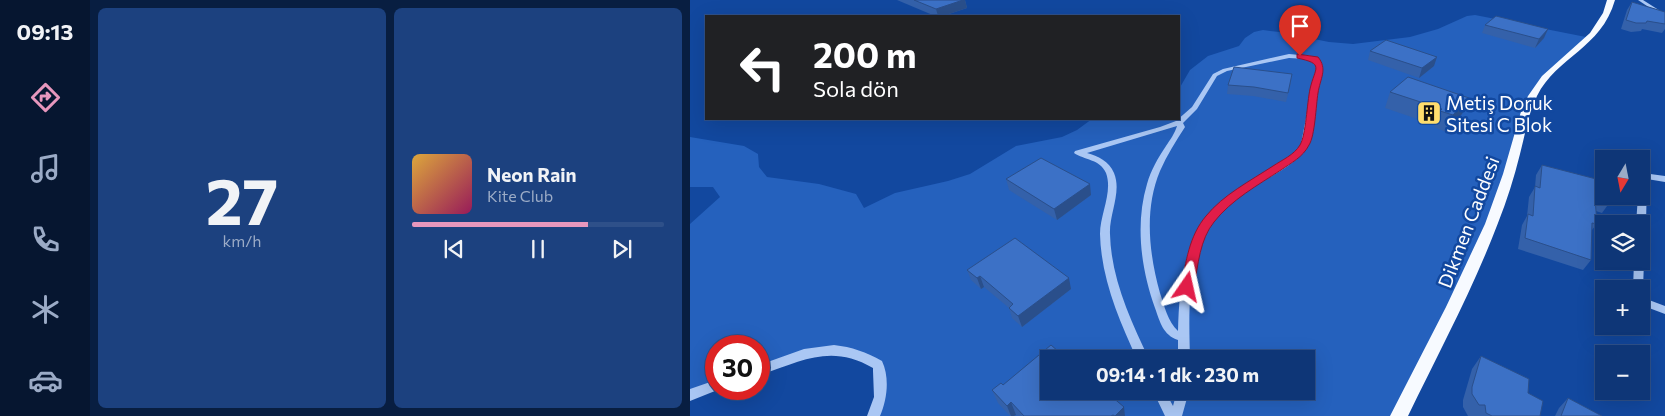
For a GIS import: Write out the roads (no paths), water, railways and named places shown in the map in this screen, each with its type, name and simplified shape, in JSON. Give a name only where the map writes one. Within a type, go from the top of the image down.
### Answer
[{"type":"main road","name":"Dikmen Caddesi","points":[[1399,416],[1464,287],[1478,254],[1502,196],[1527,108],[1532,98],[1544,78],[1591,38],[1604,20],[1611,0]]},
{"type":"street","points":[[1640,0],[1665,16]]},
{"type":"street","points":[[1139,350],[1118,298],[1107,262],[1105,231],[1111,175],[1101,162],[1078,153],[1179,123],[1195,108],[1216,75],[1225,70],[1289,56],[1309,56],[1319,64],[1320,71],[1305,144],[1302,150],[1221,207],[1202,230],[1196,245],[1187,287],[1184,350]]},
{"type":"street","points":[[1179,123],[1181,127],[1162,158],[1151,183],[1145,227],[1149,272],[1158,304],[1171,331],[1177,336],[1184,337]]},
{"type":"street","points":[[1641,215],[1643,176],[1665,179]]},
{"type":"street","points":[[1650,304],[1665,310]]},
{"type":"street","points":[[770,366],[822,350],[846,350],[864,355],[878,365],[882,384],[874,416]]},
{"type":"street","points":[[690,395],[705,389]]},
{"type":"street","points":[[1163,400],[1171,416]]},
{"type":"street","points":[[1176,416],[1181,400]]},
{"type":"place","name":"Metiş Doruk Sitesi C Blok","points":[[1429,113]]}]
